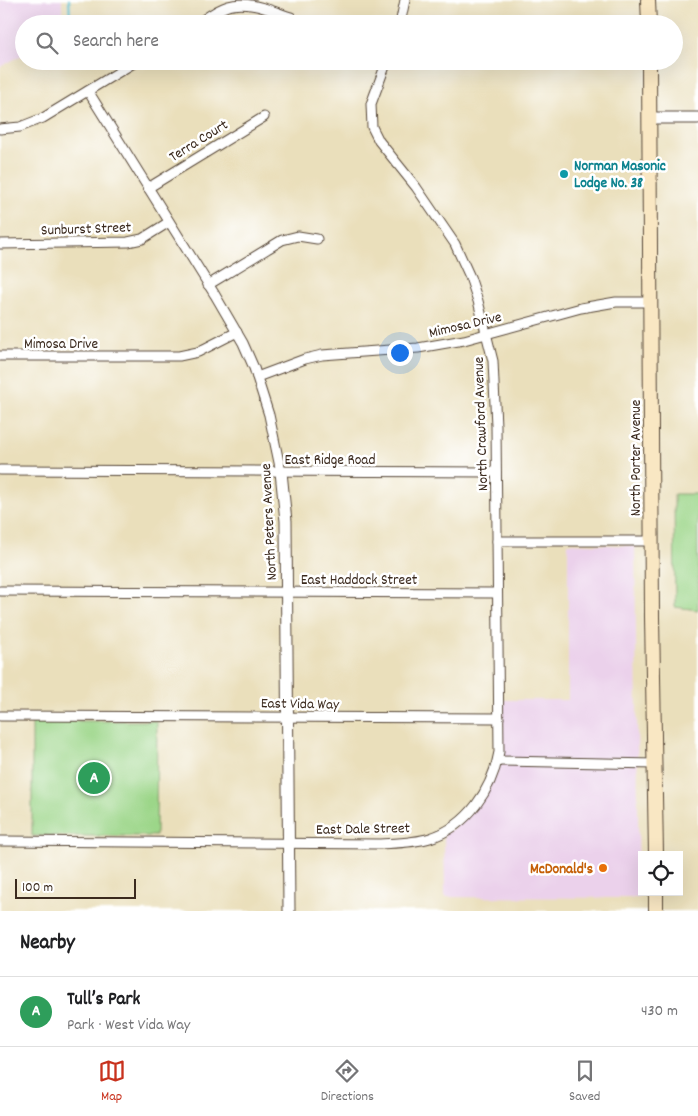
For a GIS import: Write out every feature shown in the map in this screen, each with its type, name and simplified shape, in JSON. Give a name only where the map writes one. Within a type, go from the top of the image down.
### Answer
[{"type":"main road","points":[[648,0],[649,15]]},
{"type":"main road","name":"North Porter Avenue","points":[[649,70],[656,851]]},
{"type":"main road","points":[[656,896],[656,911]]},
{"type":"street","points":[[402,15],[405,0]]},
{"type":"street","points":[[212,15],[223,8],[237,4],[258,6],[285,15]]},
{"type":"street","points":[[0,129],[15,128],[29,124],[122,70]]},
{"type":"street","name":"North Crawford Avenue","points":[[384,70],[371,104],[372,127],[379,141],[416,187],[455,244],[470,277],[487,334],[495,382],[500,752],[498,762]]},
{"type":"street","name":"North Peters Avenue","points":[[88,91],[237,332],[257,377],[271,422],[281,472],[286,521],[288,911]]},
{"type":"street","name":"Terra Court","points":[[148,188],[264,117]]},
{"type":"street","points":[[649,118],[698,118]]},
{"type":"street","name":"Sunburst Street","points":[[0,244],[128,242],[142,239],[169,222]]},
{"type":"street","points":[[208,285],[282,240],[298,236],[316,239]]},
{"type":"street","name":"Mimosa Drive","points":[[257,377],[306,358],[345,352],[402,350],[464,340],[581,308],[616,302],[650,302]]},
{"type":"street","name":"Mimosa Drive","points":[[0,356],[179,356],[198,352],[237,332]]},
{"type":"street","name":"East Ridge Road","points":[[0,470],[496,472]]},
{"type":"street","points":[[497,541],[652,541]]},
{"type":"street","name":"East Haddock Street","points":[[0,591],[497,592]]},
{"type":"street","name":"East Vida Way","points":[[0,716],[499,718]]},
{"type":"street","points":[[498,762],[655,764]]},
{"type":"street","name":"East Dale Street","points":[[0,841],[397,843],[431,838],[452,828],[478,804],[488,787],[498,762]]},
{"type":"shaded area","points":[[0,0],[62,0],[62,15],[15,15],[15,59],[0,67]]},
{"type":"shaded area","points":[[568,543],[635,547],[639,898],[445,897],[444,834],[455,827],[498,771],[501,700],[568,700]]},
{"type":"green space","points":[[674,494],[698,494],[698,610],[675,607]]},
{"type":"green space","points":[[32,721],[157,721],[156,836],[32,836]]},
{"type":"waterway","points":[[69,0],[70,15]]},
{"type":"place","name":"Norman Masonic Lodge No. 38","points":[[564,174]]},
{"type":"place","name":"Tull’s Park","points":[[94,778]]},
{"type":"place","name":"McDonald's","points":[[603,868]]}]
